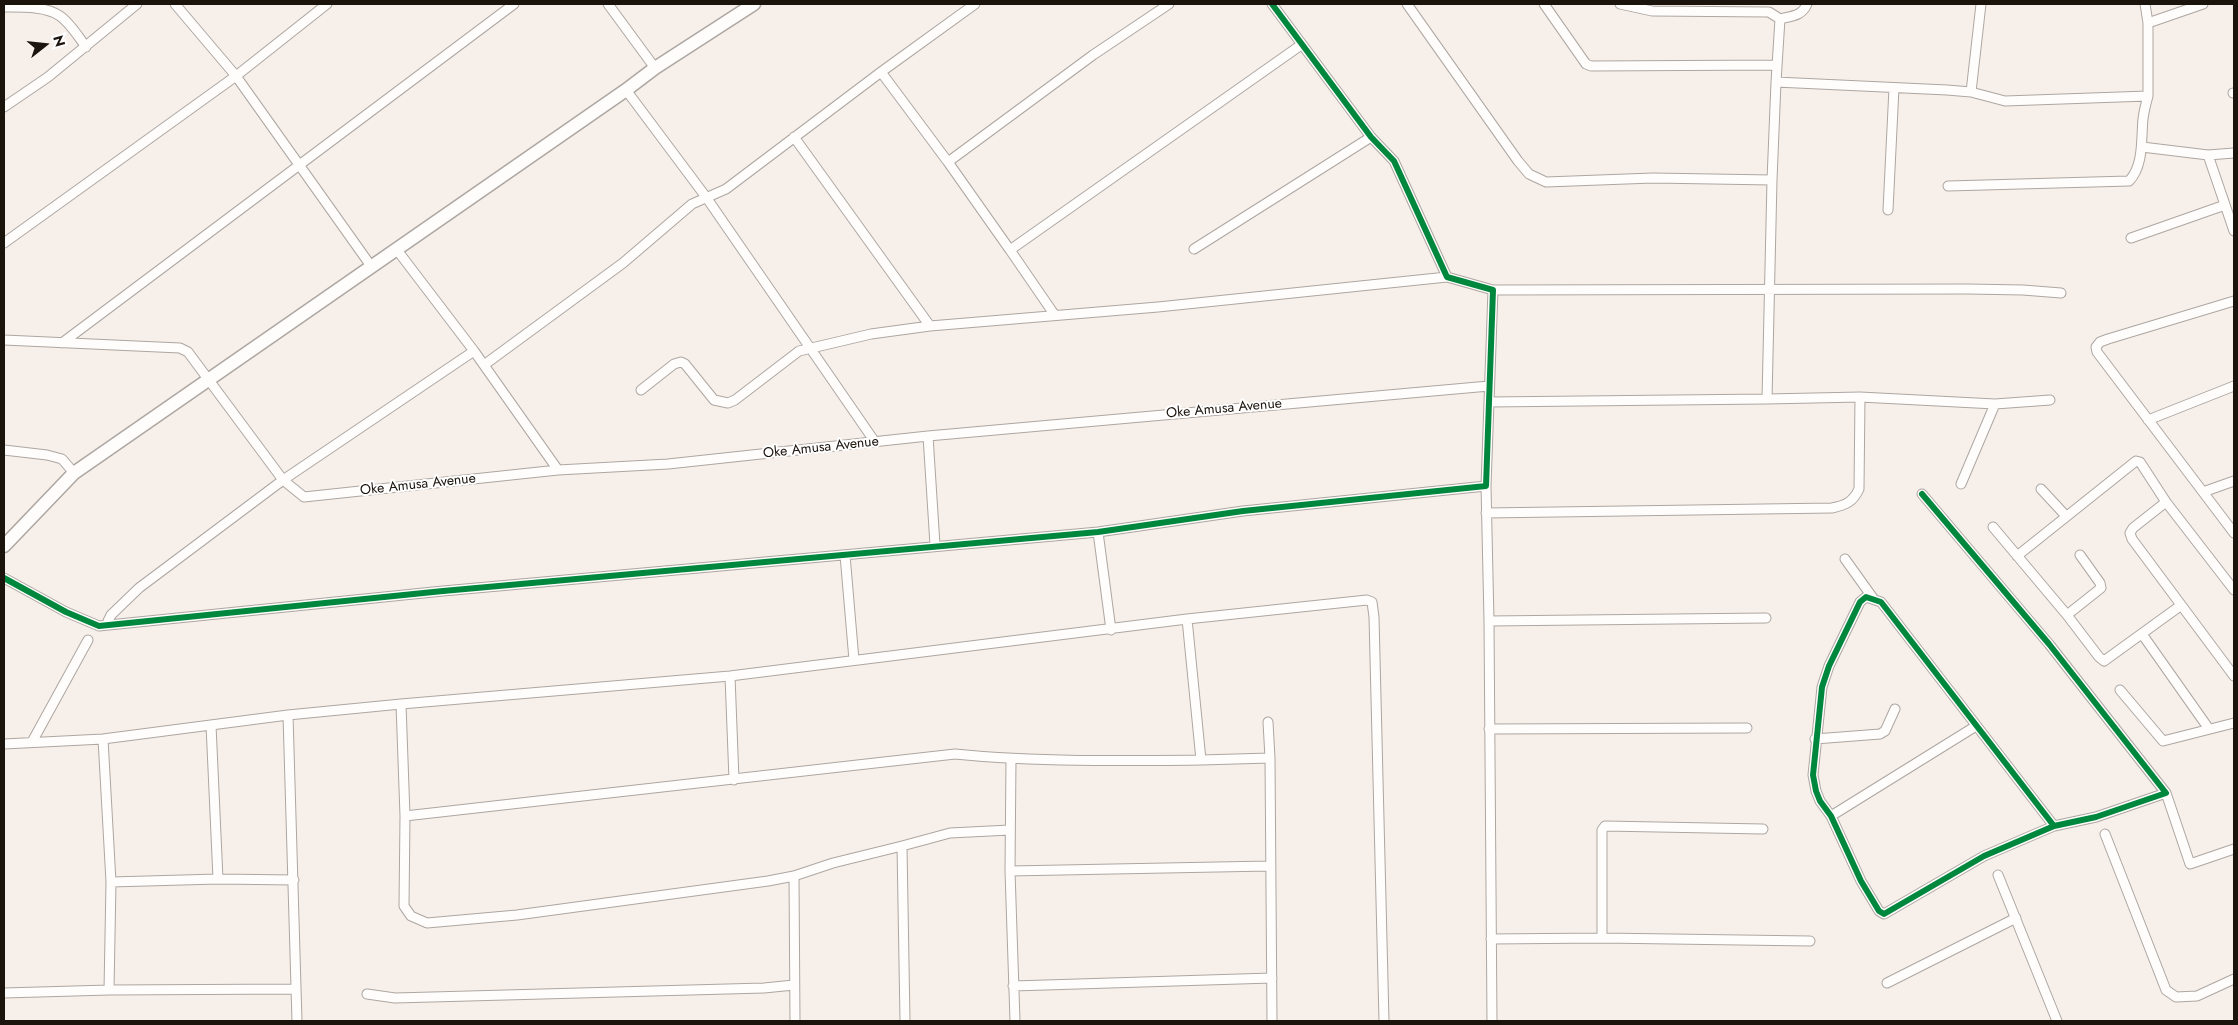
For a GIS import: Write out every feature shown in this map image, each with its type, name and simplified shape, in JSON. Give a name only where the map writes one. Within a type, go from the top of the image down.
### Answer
[{"type":"street","points":[[4,107],[48,77],[137,4]]},
{"type":"street","points":[[175,4],[236,76],[372,266]]},
{"type":"street","points":[[4,243],[236,76],[327,4]]},
{"type":"street","points":[[62,343],[514,4]]},
{"type":"street","points":[[608,4],[655,68]]},
{"type":"street","points":[[4,546],[74,473],[397,250],[655,68],[754,4]]},
{"type":"street","points":[[484,365],[623,263],[692,204],[726,189],[880,72],[975,4]]},
{"type":"street","points":[[948,162],[1093,54],[1169,4]]},
{"type":"street","points":[[1272,4],[1371,137],[1387,152],[1401,172],[1447,277]]},
{"type":"street","points":[[1407,4],[1518,161],[1536,179],[1546,182],[1653,178],[1772,180]]},
{"type":"street","points":[[1544,4],[1586,64],[1591,66],[1777,65]]},
{"type":"street","points":[[1620,4],[1652,11],[1769,12],[1780,19]]},
{"type":"street","points":[[1780,19],[1804,12],[1808,4]]},
{"type":"street","points":[[1971,92],[1981,4]]},
{"type":"street","points":[[1948,186],[2122,183],[2134,177],[2142,147],[2143,119],[2148,96],[2148,23],[2145,4]]},
{"type":"street","points":[[2148,23],[2203,4]]},
{"type":"street","points":[[4,7],[41,10],[59,15],[86,46]]},
{"type":"street","points":[[1767,399],[1768,290],[1780,19]]},
{"type":"street","points":[[1010,250],[1301,45]]},
{"type":"street","points":[[880,72],[948,162],[1054,314]]},
{"type":"street","points":[[1776,82],[1971,92],[2005,101],[2148,96]]},
{"type":"street","points":[[1888,210],[1894,88]]},
{"type":"street","points":[[626,90],[706,197],[811,346],[875,442]]},
{"type":"street","points":[[794,137],[930,326]]},
{"type":"street","points":[[1194,249],[1371,137]]},
{"type":"street","points":[[2142,147],[2222,156],[2234,153]]},
{"type":"street","points":[[2208,155],[2234,231]]},
{"type":"street","points":[[2131,238],[2225,205]]},
{"type":"street","points":[[397,250],[474,351],[558,470]]},
{"type":"street","points":[[640,390],[674,364],[681,362],[685,364],[714,400],[728,402],[735,400],[799,351],[811,346],[827,345],[870,334],[930,326],[1054,314],[1158,307],[1447,277],[1493,290],[1968,289],[2061,293]]},
{"type":"street","points":[[1492,1021],[1486,486],[1493,290]]},
{"type":"street","points":[[2234,301],[2100,342],[2096,347],[2097,352],[2234,533]]},
{"type":"street","name":"Oke Amusa Avenue","points":[[4,340],[180,348],[188,352],[282,480],[304,497],[558,470],[668,464],[928,436],[1489,386]]},
{"type":"street","points":[[108,625],[111,615],[139,588],[282,480],[474,351]]},
{"type":"street","points":[[2148,420],[2234,386]]},
{"type":"street","points":[[1489,402],[1860,397],[1994,404],[2050,400]]},
{"type":"street","points":[[1486,513],[1832,508],[1846,506],[1855,498],[1859,489],[1860,397]]},
{"type":"street","points":[[1960,484],[1994,404]]},
{"type":"street","points":[[928,436],[935,545]]},
{"type":"street","points":[[4,450],[47,455],[62,459],[74,473]]},
{"type":"street","points":[[2017,556],[2136,461],[2140,462],[2166,502],[2234,590]]},
{"type":"street","points":[[2204,492],[2234,481]]},
{"type":"street","points":[[4,578],[66,612],[99,626],[443,591],[845,555],[935,545],[1098,532],[1243,511],[1486,486]]},
{"type":"street","points":[[2041,489],[2066,516]]},
{"type":"street","points":[[1922,494],[2049,644],[2166,793],[2190,864],[2234,849]]},
{"type":"street","points":[[2166,502],[2133,528],[2130,533],[2132,539],[2180,606],[2234,676]]},
{"type":"street","points":[[1993,527],[2104,661],[2180,606]]},
{"type":"street","points":[[1098,532],[1111,630]]},
{"type":"street","points":[[845,555],[854,660]]},
{"type":"street","points":[[2067,615],[2101,588],[2100,583],[2080,555]]},
{"type":"street","points":[[1845,559],[1873,598]]},
{"type":"street","points":[[2054,826],[1881,602],[1866,597],[1860,602],[1829,666],[1822,687],[1816,739],[1814,784],[1820,800],[1831,816],[1861,881],[1879,911],[1887,914],[1984,856],[2054,826],[2096,817],[2166,793]]},
{"type":"street","points":[[4,744],[103,739],[288,715],[730,676],[1111,630],[1187,619],[1361,600],[1372,602],[1374,617],[1384,1021]]},
{"type":"street","points":[[1489,621],[1766,618]]},
{"type":"street","points":[[1187,619],[1201,760]]},
{"type":"street","points":[[2142,634],[2209,729]]},
{"type":"street","points":[[32,742],[88,640]]},
{"type":"street","points":[[730,676],[734,780]]},
{"type":"street","points":[[2120,690],[2163,741],[2234,723]]},
{"type":"street","points":[[401,704],[405,816],[404,906],[411,916],[427,923],[517,915],[794,876],[833,863],[950,833],[1010,830]]},
{"type":"street","points":[[1816,739],[1880,734],[1885,731],[1895,709]]},
{"type":"street","points":[[288,715],[297,1021]]},
{"type":"street","points":[[1268,722],[1270,758],[1269,866],[1272,1021]]},
{"type":"street","points":[[210,725],[218,879]]},
{"type":"street","points":[[1831,816],[1976,726]]},
{"type":"street","points":[[1489,729],[1747,728]]},
{"type":"street","points":[[103,739],[111,882],[109,990]]},
{"type":"street","points":[[405,816],[955,754],[1011,759],[1201,760],[1270,758]]},
{"type":"street","points":[[1011,759],[1010,871],[1015,1021]]},
{"type":"street","points":[[1602,938],[1602,830],[1605,826],[1763,829]]},
{"type":"street","points":[[2104,834],[2166,990],[2176,997],[2197,996],[2234,979]]},
{"type":"street","points":[[902,846],[905,1021]]},
{"type":"street","points":[[1010,871],[1269,866]]},
{"type":"street","points":[[1998,875],[2056,1021]]},
{"type":"street","points":[[794,876],[795,1021]]},
{"type":"street","points":[[111,882],[218,879],[294,880]]},
{"type":"street","points":[[1887,984],[2016,918]]},
{"type":"street","points":[[1491,939],[1602,938],[1810,942]]},
{"type":"street","points":[[1013,986],[1272,978]]},
{"type":"street","points":[[367,994],[395,998],[764,988],[794,985]]},
{"type":"street","points":[[4,993],[109,990],[296,989]]},
{"type":"cycle path","points":[[4,578],[66,612],[99,626],[443,591],[1098,532],[1243,511],[1486,486],[1493,290],[1447,277],[1394,161],[1371,137],[1272,4]]},
{"type":"cycle path","points":[[1922,494],[2049,644],[2166,793],[2096,817],[2054,826],[1881,602],[1866,597],[1860,602],[1829,666],[1822,687],[1813,775],[1816,791],[1820,801],[1831,816],[1861,881],[1879,911],[1884,914],[1984,856],[2054,826]]}]
